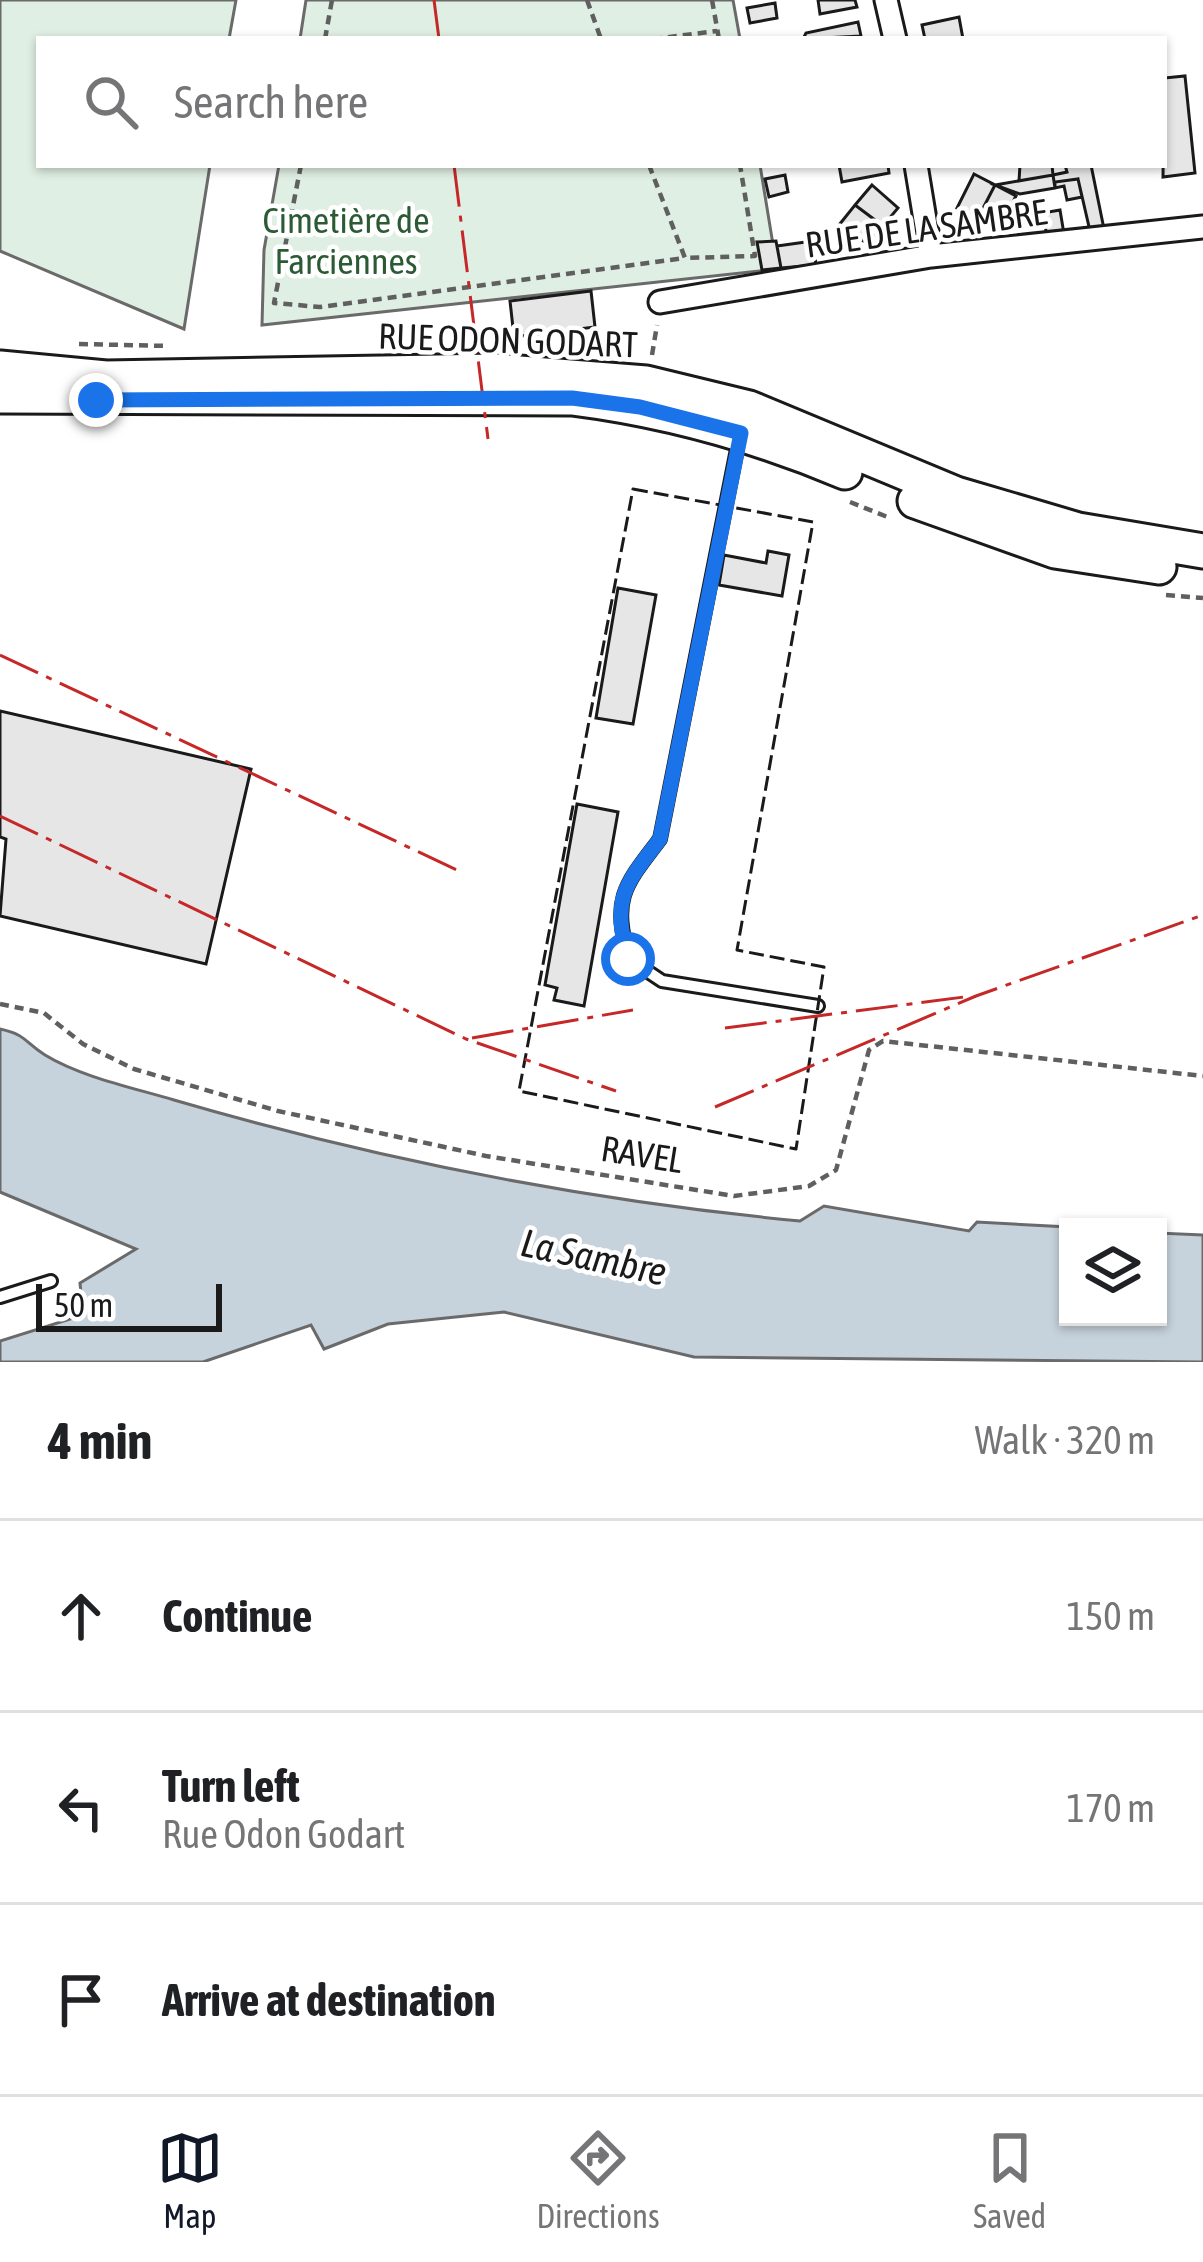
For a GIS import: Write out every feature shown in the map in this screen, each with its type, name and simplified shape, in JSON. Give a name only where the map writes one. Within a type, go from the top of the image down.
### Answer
[{"type":"main road","name":"RUE ODON GODART","points":[[0,368],[106,378],[495,371],[646,382],[956,494],[1078,530],[1203,551]]},
{"type":"main road","name":"RUE ODON GODART","points":[[0,396],[572,398],[745,420],[961,521],[1055,550],[1203,572]]},
{"type":"street","points":[[886,0],[894,36]]},
{"type":"street","points":[[916,168],[931,256]]},
{"type":"street","name":"RUE DE LA SAMBRE","points":[[660,302],[931,256],[1203,227]]},
{"type":"lane","points":[[745,420],[660,839],[624,886],[617,919],[628,959],[662,981],[818,1006]]},
{"type":"lane","points":[[0,1297],[51,1281]]},
{"type":"path","points":[[326,36],[332,0]]},
{"type":"path","points":[[586,0],[600,36]]},
{"type":"path","points":[[712,0],[718,35]]},
{"type":"path","points":[[300,168],[274,303],[320,307],[685,258],[755,256],[740,168]]},
{"type":"path","points":[[650,168],[685,258]]},
{"type":"path","points":[[843,499],[909,526]]},
{"type":"path","points":[[1160,594],[1203,598]]},
{"type":"path","name":"RAVEL","points":[[0,1004],[44,1013],[83,1044],[134,1069],[278,1111],[486,1156],[734,1196],[809,1186],[836,1170],[869,1050],[884,1041],[1203,1076]]},
{"type":"green space","points":[[0,0],[236,0],[230,36],[36,36],[36,168],[210,168],[184,329],[0,251]]},
{"type":"green space","points":[[306,0],[733,0],[739,36],[300,36]]},
{"type":"green space","name":"Cimetière de Farciennes","points":[[278,168],[760,168],[777,269],[262,325],[264,250]]},
{"type":"water","name":"La Sambre","points":[[0,1029],[21,1036],[59,1063],[108,1081],[328,1141],[484,1175],[642,1202],[800,1221],[824,1206],[969,1231],[977,1222],[1059,1227],[1059,1326],[1167,1326],[1167,1233],[1203,1235],[1203,1362],[694,1357],[504,1312],[388,1324],[324,1349],[311,1325],[203,1362],[0,1362],[0,1341],[83,1315],[80,1283],[136,1249],[0,1192]]},
{"type":"building","points":[[818,0],[855,0],[857,7],[820,14]]},
{"type":"building","points":[[775,3],[777,18],[750,23],[747,8]]},
{"type":"building","points":[[959,17],[962,36],[924,36],[922,25]]},
{"type":"building","points":[[858,22],[861,36],[804,36]]},
{"type":"building","points":[[1185,76],[1195,173],[1163,177],[1167,168],[1167,78]]},
{"type":"building","points":[[840,168],[888,168],[889,173],[842,182]]},
{"type":"building","points":[[1020,168],[1052,168],[1053,175],[1019,181]]},
{"type":"building","points":[[1066,168],[1092,168],[1104,229],[1090,231],[1078,179],[1055,182],[1055,188],[1053,175],[1067,172]]},
{"type":"building","points":[[974,174],[995,185],[978,218],[957,208]]},
{"type":"building","points":[[785,175],[788,192],[769,197],[765,179]]},
{"type":"building","points":[[1053,175],[1055,188],[1020,194],[995,185]]},
{"type":"building","points":[[1078,179],[1082,197],[1067,200],[1064,186],[1055,188],[1055,182]]},
{"type":"building","points":[[872,185],[898,208],[883,226],[855,205]]},
{"type":"building","points":[[995,185],[1016,196],[999,229],[978,218]]},
{"type":"building","points":[[855,205],[883,226],[868,244],[839,225]]},
{"type":"building","points":[[1060,210],[1064,234],[1047,237],[1043,213]]},
{"type":"building","points":[[776,241],[781,268],[762,270],[757,242]]},
{"type":"building","points":[[813,241],[816,265],[781,268],[777,246]]},
{"type":"building","points":[[591,291],[595,327],[514,337],[510,301]]},
{"type":"building","points":[[768,551],[789,555],[782,596],[719,585],[724,555],[766,563]]},
{"type":"building","points":[[618,588],[656,595],[633,724],[596,718]]},
{"type":"building","points":[[0,711],[251,769],[206,964],[0,916],[6,839],[0,837]]},
{"type":"building","points":[[577,804],[618,812],[584,1006],[554,1000],[557,988],[545,985]]},
{"type":"fence","points":[[633,489],[813,522],[737,950],[824,967],[796,1149],[519,1091],[633,489]]},
{"type":"power","points":[[434,0],[439,36]]},
{"type":"power","points":[[454,168],[488,439]]},
{"type":"power","points":[[0,655],[457,870]]},
{"type":"power","points":[[0,816],[466,1039],[616,1091]]},
{"type":"power","points":[[715,1107],[976,996],[1203,915]]},
{"type":"power","points":[[725,1028],[964,997]]},
{"type":"power","points":[[472,1038],[633,1010]]},
{"type":"route","points":[[96,400],[572,398],[640,407],[741,433],[722,506],[660,839],[624,886],[617,919],[628,959]]}]
